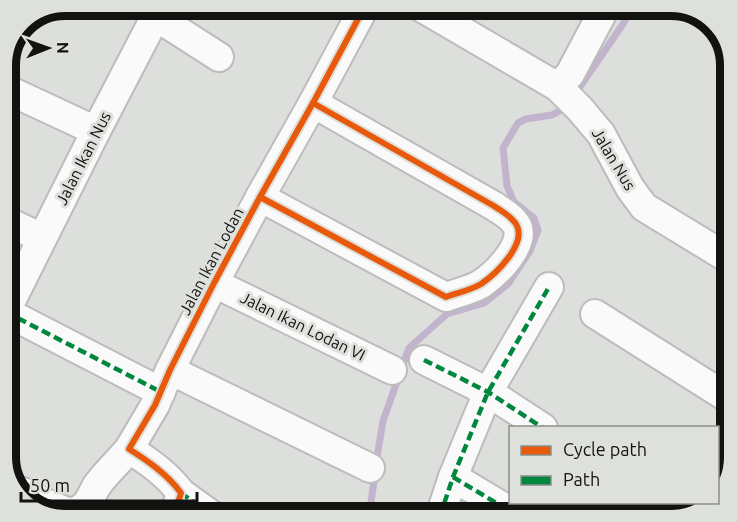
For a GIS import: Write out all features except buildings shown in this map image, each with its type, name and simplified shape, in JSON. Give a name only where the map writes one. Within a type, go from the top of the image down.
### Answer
[{"type":"street","name":"Jalan Ikan Nus","points":[[17,289],[155,16]]},
{"type":"street","points":[[165,16],[219,57]]},
{"type":"street","name":"Jalan Ikan Lodan","points":[[85,506],[104,476],[129,449],[166,381],[214,283],[360,16]]},
{"type":"street","name":"Jalan Nus","points":[[435,16],[566,96],[601,134],[630,188],[644,207],[720,253]]},
{"type":"street","points":[[566,96],[570,74],[594,16]]},
{"type":"street","points":[[17,94],[96,131]]},
{"type":"street","points":[[260,197],[446,297],[479,285],[495,273],[517,244],[517,225],[494,206],[313,103]]},
{"type":"street","points":[[17,226],[42,238]]},
{"type":"street","name":"Jalan Ikan Lodan VI","points":[[214,283],[392,370]]},
{"type":"street","points":[[443,506],[488,392],[549,287]]},
{"type":"street","points":[[595,314],[720,393]]},
{"type":"street","points":[[17,316],[370,468]]},
{"type":"street","points":[[424,360],[488,392],[540,426]]},
{"type":"street","points":[[129,449],[150,463],[175,485],[177,504]]},
{"type":"street","points":[[453,477],[501,506]]},
{"type":"waterway","points":[[575,94],[627,16]]},
{"type":"waterway","points":[[376,463],[383,421],[409,348],[447,314],[484,303],[508,284],[530,251],[538,230],[534,218],[514,202],[507,186],[503,148],[518,123],[526,119],[552,115],[566,105]]},
{"type":"waterway","points":[[370,506],[375,474]]},
{"type":"marked path","points":[[443,506],[488,392],[549,287]]},
{"type":"marked path","points":[[17,318],[161,392]]},
{"type":"marked path","points":[[424,360],[488,392],[540,426]]},
{"type":"marked path","points":[[453,477],[501,506]]},
{"type":"marked path","points":[[181,493],[199,506]]},
{"type":"cycle path","points":[[177,506],[181,493],[176,486],[150,463],[129,449],[155,405],[214,283],[360,16]]},
{"type":"cycle path","points":[[260,197],[446,297],[481,284],[502,266],[514,249],[519,232],[516,224],[506,214],[313,103]]}]
